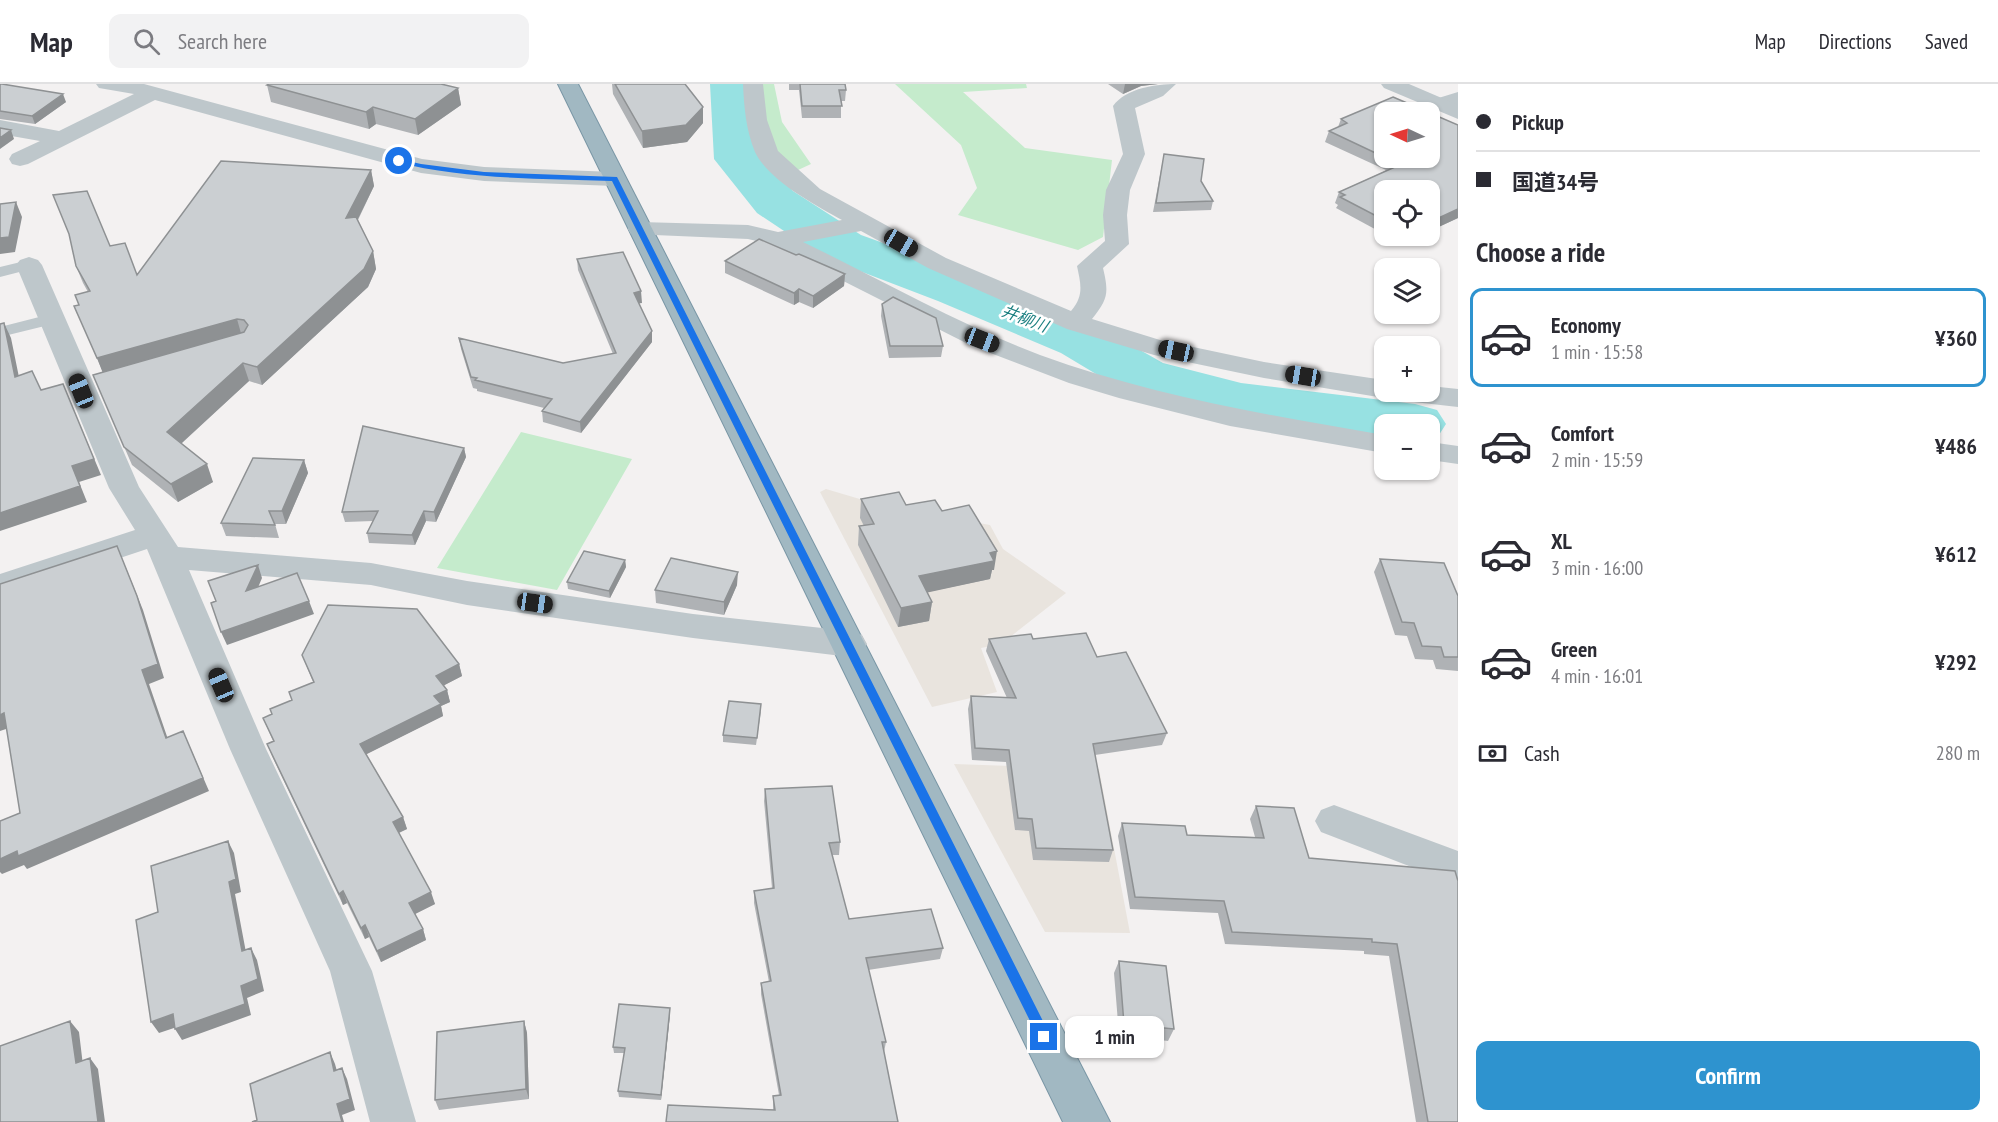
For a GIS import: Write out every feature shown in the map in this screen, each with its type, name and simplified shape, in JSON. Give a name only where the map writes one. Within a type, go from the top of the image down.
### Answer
[{"type":"highway","points":[[568,84],[1087,1122]]},
{"type":"street","points":[[106,84],[153,93],[420,166],[484,174],[615,179]]},
{"type":"street","points":[[753,84],[756,120],[768,153],[778,166],[812,194],[936,263],[1076,323],[1154,347],[1264,370],[1374,387]]},
{"type":"street","points":[[1076,323],[1092,302],[1095,289],[1090,266],[1117,244],[1115,215],[1118,190],[1134,154],[1124,106],[1129,100],[1149,96],[1166,84]]},
{"type":"street","points":[[1391,84],[1452,106]]},
{"type":"street","points":[[20,159],[153,93]]},
{"type":"street","points":[[0,128],[62,138]]},
{"type":"street","points":[[778,239],[866,223]]},
{"type":"street","points":[[640,229],[748,232],[778,239],[982,340],[1048,365],[1159,402],[1287,429],[1374,442]]},
{"type":"street","points":[[29,265],[51,320],[91,388],[124,489],[161,546],[248,748],[351,970],[393,1122]]},
{"type":"street","points":[[1440,396],[1458,398]]},
{"type":"street","points":[[1440,452],[1458,455]]},
{"type":"street","points":[[0,586],[161,546],[370,574],[467,593],[693,626],[850,644]]},
{"type":"street","points":[[1334,821],[1458,868]]},
{"type":"lane","points":[[0,272],[29,265]]},
{"type":"lane","points":[[0,332],[51,320]]},
{"type":"shaded area","points":[[826,489],[880,505],[990,525],[1003,549],[1066,593],[1001,644],[981,648],[997,692],[932,707],[820,492]]},
{"type":"shaded area","points":[[954,764],[1099,769],[1130,933],[1045,932]]},
{"type":"green space","points":[[746,84],[774,84],[782,122],[811,164],[783,177],[756,158]]},
{"type":"green space","points":[[895,84],[1026,84],[1027,88],[963,92],[1025,148],[1112,160],[1103,237],[1078,250],[958,215],[977,188],[961,145]]},
{"type":"green space","points":[[521,432],[632,459],[557,590],[437,568]]},
{"type":"building","points":[[0,84],[63,94],[32,116],[0,111]]},
{"type":"building","points":[[441,84],[458,88],[415,119],[373,107],[366,112],[267,85]]},
{"type":"building","points":[[615,84],[685,84],[703,107],[686,125],[642,131]]},
{"type":"building","points":[[800,84],[845,84],[846,90],[839,90],[842,106],[802,106]]},
{"type":"building","points":[[1393,97],[1405,102],[1381,102]]},
{"type":"building","points":[[1374,105],[1374,152],[1329,131],[1347,123],[1341,119]]},
{"type":"building","points":[[1440,117],[1458,125],[1458,209],[1440,217],[1440,180],[1374,180],[1374,215],[1340,197],[1345,195],[1339,192],[1393,168],[1440,168]]},
{"type":"building","points":[[0,128],[11,130],[0,138]]},
{"type":"building","points":[[1164,154],[1204,159],[1201,181],[1213,201],[1156,203]]},
{"type":"building","points":[[221,161],[371,170],[346,218],[356,217],[373,251],[364,269],[257,367],[243,363],[167,432],[207,464],[171,484],[124,447],[93,375],[244,332],[248,325],[244,320],[237,319],[97,358],[74,306],[79,305],[75,295],[90,291],[76,266],[69,234],[53,195],[87,191],[110,246],[125,243],[137,275]]},
{"type":"building","points":[[16,202],[9,237],[0,238],[0,204]]},
{"type":"building","points":[[759,239],[845,274],[813,296],[799,289],[794,293],[725,261]]},
{"type":"building","points":[[623,252],[641,291],[634,293],[652,331],[580,422],[542,411],[552,399],[475,380],[477,378],[471,377],[459,338],[563,363],[616,353],[577,259]]},
{"type":"building","points":[[893,297],[936,318],[943,346],[890,346],[882,304]]},
{"type":"building","points":[[4,323],[15,377],[32,371],[41,390],[63,384],[94,459],[72,466],[80,486],[0,513],[0,324]]},
{"type":"building","points":[[363,426],[464,448],[434,512],[424,511],[412,535],[367,533],[378,511],[342,512]]},
{"type":"building","points":[[253,458],[304,460],[282,511],[269,511],[275,525],[221,523]]},
{"type":"building","points":[[899,492],[906,505],[935,500],[942,511],[969,505],[997,551],[990,553],[994,561],[919,576],[932,602],[901,608],[859,526],[874,524],[861,499]]},
{"type":"building","points":[[117,546],[137,596],[158,664],[142,670],[166,738],[183,731],[203,778],[18,856],[17,851],[0,859],[0,821],[20,813],[4,713],[0,715],[0,584]]},
{"type":"building","points":[[584,551],[625,560],[609,591],[567,582]]},
{"type":"building","points":[[671,558],[738,572],[724,602],[655,590]]},
{"type":"building","points":[[1380,559],[1444,563],[1458,596],[1458,657],[1444,657],[1441,647],[1422,646],[1414,623],[1402,622]]},
{"type":"building","points":[[258,565],[246,591],[297,573],[309,601],[221,632],[211,603],[216,601],[208,581]]},
{"type":"building","points":[[328,605],[417,609],[459,664],[436,676],[447,690],[434,696],[441,704],[360,744],[403,817],[393,822],[431,892],[409,903],[423,929],[377,951],[365,925],[361,928],[343,891],[339,894],[267,744],[274,741],[263,718],[272,714],[270,709],[292,700],[289,692],[314,682],[302,655]]},
{"type":"building","points":[[1086,633],[1097,657],[1126,652],[1167,733],[1093,744],[1113,850],[1036,848],[1032,819],[1018,818],[1009,750],[975,748],[971,696],[1016,698],[989,639],[1031,634],[1033,639]]},
{"type":"building","points":[[729,701],[761,704],[757,738],[723,735]]},
{"type":"building","points":[[832,786],[840,842],[829,843],[849,919],[931,909],[943,948],[866,958],[886,1042],[882,1042],[898,1122],[666,1122],[668,1105],[775,1110],[773,1096],[781,1095],[761,983],[771,981],[754,891],[774,888],[765,789]]},
{"type":"building","points":[[1256,806],[1294,808],[1309,858],[1455,871],[1458,881],[1458,1122],[1428,1122],[1397,944],[1372,942],[1372,939],[1232,932],[1224,901],[1135,897],[1122,823],[1185,826],[1187,835],[1264,838]]},
{"type":"building","points":[[228,841],[236,879],[229,882],[242,951],[251,948],[258,979],[241,986],[245,1004],[175,1029],[173,1014],[151,1022],[136,920],[158,912],[151,866]]},
{"type":"building","points":[[1119,961],[1166,966],[1174,1029],[1124,1024]]},
{"type":"building","points":[[619,1004],[670,1008],[661,1095],[618,1091],[625,1048],[613,1047]]},
{"type":"building","points":[[70,1021],[76,1063],[90,1058],[98,1122],[0,1122],[0,1046]]},
{"type":"building","points":[[524,1021],[526,1089],[435,1100],[437,1032]]},
{"type":"building","points":[[330,1052],[334,1071],[342,1068],[350,1099],[337,1104],[342,1122],[252,1122],[257,1120],[250,1084]]},
{"type":"waterway","name":"井柳川","points":[[733,84],[739,159],[775,202],[842,246],[958,289],[1082,341],[1142,376],[1241,402],[1374,419]]},
{"type":"route","points":[[399,161],[484,174],[615,179],[850,644],[1044,1037]]}]
